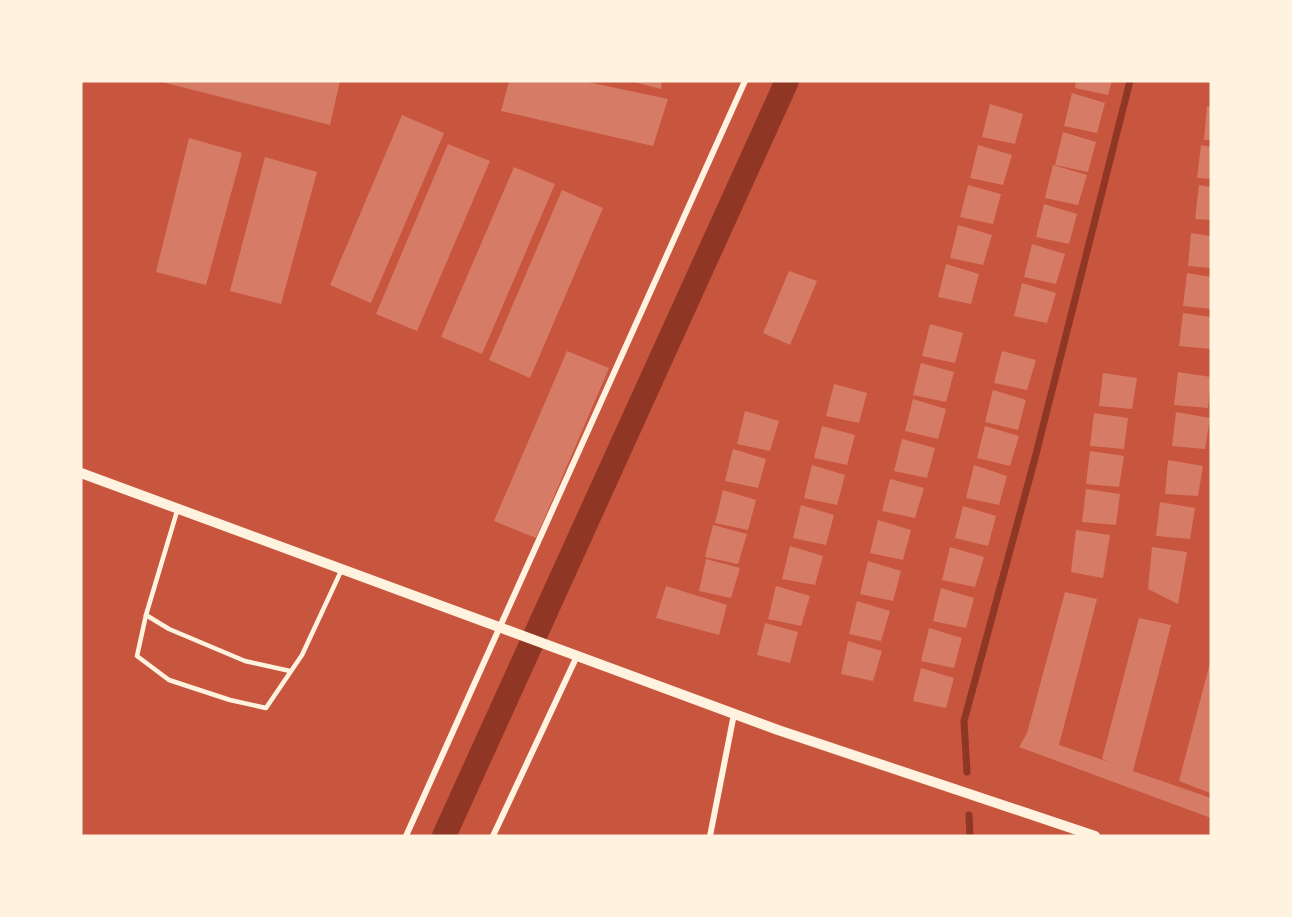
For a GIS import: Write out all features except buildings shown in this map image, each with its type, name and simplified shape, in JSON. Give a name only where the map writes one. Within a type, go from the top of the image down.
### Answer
[{"type":"street","points":[[406,836],[745,81]]},
{"type":"street","points":[[81,473],[734,714],[1095,836]]},
{"type":"street","points":[[492,836],[577,656]]},
{"type":"street","points":[[710,836],[734,714]]},
{"type":"lane","points":[[178,508],[146,615],[137,656],[170,680],[230,700],[266,708],[302,655],[342,568]]},
{"type":"lane","points":[[146,615],[169,629],[245,661],[290,671]]},
{"type":"waterway","points":[[444,836],[787,81]]},
{"type":"waterway","points":[[967,772],[964,721],[1035,458],[1130,81]]},
{"type":"waterway","points":[[969,815],[970,836]]}]
